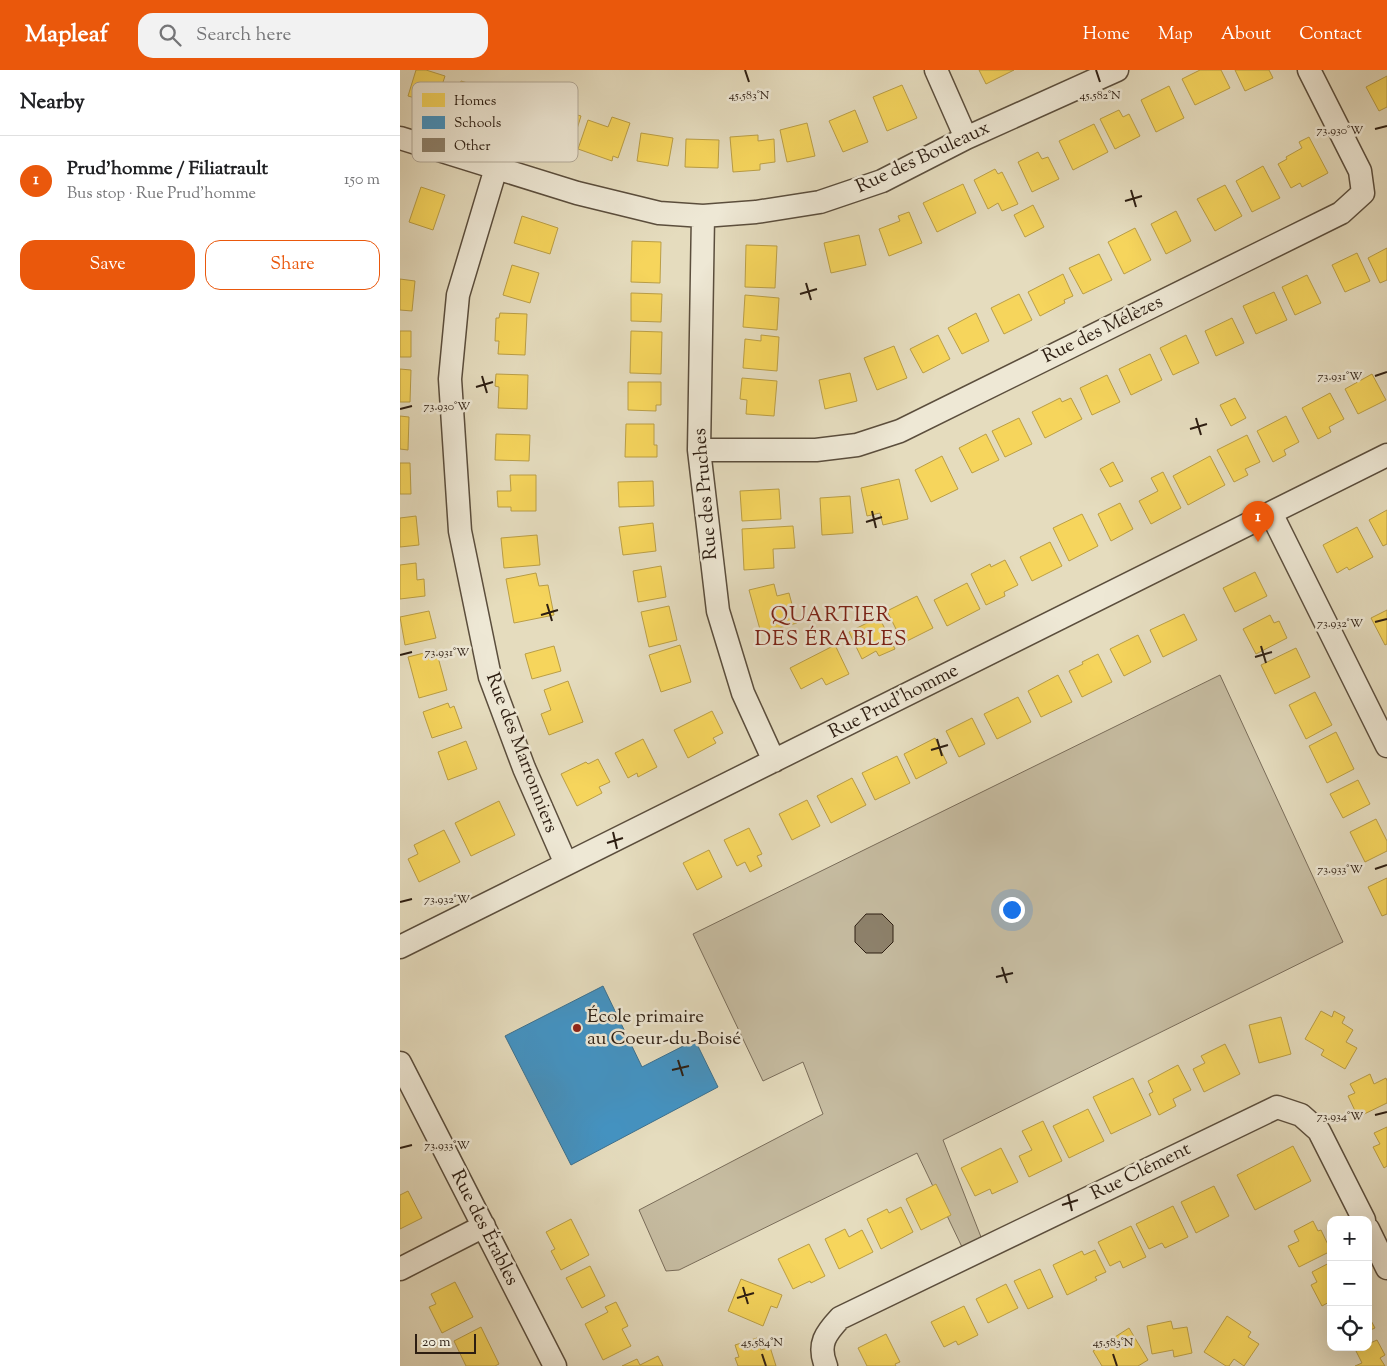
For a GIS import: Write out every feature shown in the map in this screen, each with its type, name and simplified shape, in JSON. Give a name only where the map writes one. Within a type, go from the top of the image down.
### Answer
[{"type":"street","points":[[936,70],[966,138]]},
{"type":"street","name":"Rue des Bouleaux","points":[[477,162],[577,193],[659,213],[703,216],[756,212],[820,202],[882,181],[966,138],[1117,70]]},
{"type":"street","name":"Rue des Mélèzes","points":[[699,450],[816,450],[857,445],[900,431],[1341,213],[1363,193],[1360,171],[1309,70]]},
{"type":"street","name":"Rue des Bouleaux","points":[[400,138],[412,142]]},
{"type":"street","name":"Rue des Marronniers","points":[[496,168],[458,295],[456,314],[450,379],[460,531],[490,677],[524,768],[566,864]]},
{"type":"street","name":"Rue des Pruches","points":[[703,216],[699,450],[718,610],[743,693],[774,761]]},
{"type":"street","name":"Rue Prud'homme","points":[[400,947],[1387,455]]},
{"type":"street","points":[[1271,513],[1387,746]]},
{"type":"street","name":"Rue des Érables","points":[[400,1063],[555,1366]]},
{"type":"street","name":"Rue Clément","points":[[826,1366],[822,1358],[825,1335],[840,1318],[1277,1107],[1302,1115],[1319,1131],[1362,1216]]},
{"type":"street","points":[[400,1269],[484,1226]]},
{"type":"street","points":[[1372,1237],[1387,1268]]},
{"type":"shaded area","points":[[1220,675],[1343,942],[943,1140],[981,1237],[962,1247],[917,1153],[679,1270],[666,1271],[639,1210],[823,1114],[803,1062],[763,1081],[693,934]]},
{"type":"building: Homes","points":[[416,70],[426,70],[445,76],[443,82],[412,82]]},
{"type":"building: Homes","points":[[979,70],[1014,70],[986,84]]},
{"type":"building: Homes","points":[[1200,70],[1221,70],[1230,88],[1195,105],[1182,79]]},
{"type":"building: Homes","points":[[1235,70],[1269,70],[1273,78],[1245,91]]},
{"type":"building: Homes","points":[[1387,76],[1387,107],[1379,111],[1366,87]]},
{"type":"building: Homes","points":[[412,83],[412,97],[408,96]]},
{"type":"building: Homes","points":[[902,85],[917,118],[887,131],[873,97]]},
{"type":"building: Homes","points":[[1169,86],[1184,118],[1156,132],[1141,100]]},
{"type":"building: Homes","points":[[855,110],[868,142],[843,152],[829,121]]},
{"type":"building: Homes","points":[[1119,110],[1123,117],[1129,114],[1140,136],[1115,149],[1100,119]]},
{"type":"building: Homes","points":[[578,115],[581,116],[578,126]]},
{"type":"building: Homes","points":[[612,117],[630,123],[618,158],[613,156],[612,161],[578,149],[588,120],[608,127]]},
{"type":"building: Homes","points":[[807,123],[815,156],[787,162],[780,130]]},
{"type":"building: Homes","points":[[1094,124],[1108,152],[1073,170],[1059,141]]},
{"type":"building: Homes","points":[[641,133],[673,138],[668,166],[637,161]]},
{"type":"building: Homes","points":[[758,135],[758,141],[774,139],[775,162],[760,164],[760,170],[733,172],[730,137]]},
{"type":"building: Homes","points":[[1309,137],[1328,173],[1302,187],[1300,183],[1291,188],[1278,164],[1302,148],[1299,142]]},
{"type":"building: Homes","points":[[686,139],[719,140],[718,168],[685,167]]},
{"type":"building: Homes","points":[[1038,152],[1042,159],[1048,157],[1059,179],[1032,192],[1018,162]]},
{"type":"building: Homes","points":[[1263,166],[1280,198],[1252,212],[1236,181]]},
{"type":"building: Homes","points":[[995,169],[998,174],[1002,172],[1018,204],[1002,211],[998,203],[988,209],[974,180]]},
{"type":"building: Homes","points":[[963,184],[976,213],[937,232],[923,203]]},
{"type":"building: Homes","points":[[1225,185],[1242,216],[1215,231],[1197,199]]},
{"type":"building: Homes","points":[[421,187],[445,195],[433,230],[409,222]]},
{"type":"building: Homes","points":[[1033,205],[1044,227],[1025,237],[1014,215]]},
{"type":"building: Homes","points":[[1176,211],[1191,241],[1166,254],[1151,224]]},
{"type":"building: Homes","points":[[909,212],[922,243],[889,256],[879,229],[900,221],[898,216]]},
{"type":"building: Homes","points":[[522,216],[558,228],[550,254],[514,243]]},
{"type":"building: Homes","points":[[1135,228],[1151,260],[1124,274],[1108,242]]},
{"type":"building: Homes","points":[[859,235],[866,265],[831,273],[824,243]]},
{"type":"building: Homes","points":[[632,241],[661,242],[660,283],[631,282]]},
{"type":"building: Homes","points":[[746,245],[777,246],[775,288],[745,287]]},
{"type":"building: Homes","points":[[1387,248],[1387,280],[1380,283],[1368,258]]},
{"type":"building: Homes","points":[[1357,253],[1370,281],[1345,292],[1332,265]]},
{"type":"building: Homes","points":[[1099,254],[1112,280],[1083,294],[1069,268]]},
{"type":"building: Homes","points":[[512,265],[539,273],[530,303],[503,295]]},
{"type":"building: Homes","points":[[1063,274],[1073,296],[1064,300],[1065,303],[1040,316],[1028,292]]},
{"type":"building: Homes","points":[[1307,275],[1321,303],[1295,315],[1282,287]]},
{"type":"building: Homes","points":[[400,279],[415,281],[412,311],[400,310]]},
{"type":"building: Homes","points":[[1274,292],[1287,320],[1256,334],[1243,306]]},
{"type":"building: Homes","points":[[631,293],[662,294],[661,322],[631,321]]},
{"type":"building: Homes","points":[[1019,294],[1032,320],[1004,334],[991,308]]},
{"type":"building: Homes","points":[[745,295],[779,298],[777,330],[743,327]]},
{"type":"building: Homes","points":[[500,313],[527,314],[525,355],[498,354],[499,341],[495,341],[496,318],[499,318]]},
{"type":"building: Homes","points":[[976,313],[989,341],[962,354],[948,328]]},
{"type":"building: Homes","points":[[1232,318],[1244,343],[1216,356],[1205,331]]},
{"type":"building: Homes","points":[[400,331],[411,331],[411,357],[400,357]]},
{"type":"building: Homes","points":[[631,331],[662,332],[661,374],[630,373]]},
{"type":"building: Homes","points":[[761,335],[779,337],[777,371],[743,368],[745,339],[761,341]]},
{"type":"building: Homes","points":[[938,335],[950,359],[923,373],[910,349]]},
{"type":"building: Homes","points":[[1186,335],[1199,363],[1173,375],[1160,348]]},
{"type":"building: Homes","points":[[894,346],[907,378],[877,390],[864,358]]},
{"type":"building: Homes","points":[[1150,354],[1162,380],[1131,395],[1119,369]]},
{"type":"building: Homes","points":[[400,369],[411,370],[410,402],[400,402]]},
{"type":"building: Homes","points":[[850,373],[857,401],[825,409],[819,380]]},
{"type":"building: Homes","points":[[496,374],[528,375],[527,409],[498,408],[499,387],[495,386]]},
{"type":"building: Homes","points":[[1372,374],[1386,400],[1358,414],[1345,389]]},
{"type":"building: Homes","points":[[1107,375],[1120,402],[1092,415],[1080,388]]},
{"type":"building: Homes","points":[[742,378],[777,381],[774,416],[746,414],[747,400],[740,399]]},
{"type":"building: Homes","points":[[628,382],[661,382],[661,405],[656,405],[656,411],[628,410]]},
{"type":"building: Homes","points":[[1330,393],[1344,419],[1329,427],[1331,432],[1318,439],[1302,408]]},
{"type":"building: Homes","points":[[1060,398],[1062,402],[1071,398],[1082,419],[1045,438],[1032,412]]},
{"type":"building: Homes","points":[[1235,398],[1246,418],[1231,426],[1220,405]]},
{"type":"building: Homes","points":[[400,416],[409,417],[408,450],[400,449]]},
{"type":"building: Homes","points":[[1286,416],[1299,442],[1284,450],[1286,455],[1273,462],[1257,431]]},
{"type":"building: Homes","points":[[1019,418],[1032,444],[1005,457],[992,431]]},
{"type":"building: Homes","points":[[626,424],[654,424],[654,445],[657,445],[657,457],[625,457]]},
{"type":"building: Homes","points":[[496,434],[530,435],[529,461],[495,460]]},
{"type":"building: Homes","points":[[986,434],[999,460],[972,473],[959,448]]},
{"type":"building: Homes","points":[[1247,435],[1260,462],[1245,469],[1248,475],[1234,482],[1217,450]]},
{"type":"building: Homes","points":[[942,456],[958,489],[931,502],[915,470]]},
{"type":"building: Homes","points":[[1210,456],[1225,485],[1188,505],[1173,476]]},
{"type":"building: Homes","points":[[1113,462],[1123,481],[1110,487],[1100,469]]},
{"type":"building: Homes","points":[[400,463],[410,463],[411,494],[400,494]]},
{"type":"building: Homes","points":[[1163,472],[1181,508],[1151,524],[1139,501],[1158,491],[1151,478]]},
{"type":"building: Homes","points":[[510,475],[536,475],[536,511],[511,511],[511,507],[498,507],[497,491],[511,491]]},
{"type":"building: Homes","points":[[899,479],[908,519],[883,525],[880,513],[867,516],[861,488]]},
{"type":"building: Homes","points":[[653,481],[654,506],[619,507],[618,482]]},
{"type":"building: Homes","points":[[779,489],[781,519],[742,521],[740,491]]},
{"type":"building: Homes","points":[[850,496],[853,533],[822,535],[820,498]]},
{"type":"building: Homes","points":[[1120,503],[1133,529],[1111,541],[1098,514]]},
{"type":"building: Homes","points":[[1387,510],[1387,544],[1383,546],[1369,520]]},
{"type":"building: Homes","points":[[1082,514],[1098,546],[1069,561],[1053,528]]},
{"type":"building: Homes","points":[[416,516],[419,545],[400,547],[400,518]]},
{"type":"building: Homes","points":[[653,523],[656,551],[623,555],[619,527]]},
{"type":"building: Homes","points":[[793,526],[795,548],[773,549],[774,568],[744,570],[742,529]]},
{"type":"building: Homes","points":[[1357,527],[1373,557],[1349,570],[1347,567],[1337,573],[1323,545]]},
{"type":"building: Homes","points":[[537,535],[540,565],[504,568],[501,538]]},
{"type":"building: Homes","points":[[1050,542],[1062,566],[1032,581],[1020,557]]},
{"type":"building: Homes","points":[[1005,560],[1018,585],[1004,592],[1005,596],[986,605],[971,574],[990,564],[991,567]]},
{"type":"building: Homes","points":[[416,563],[417,580],[424,579],[425,596],[400,599],[400,565]]},
{"type":"building: Homes","points":[[661,566],[666,597],[638,602],[633,571]]},
{"type":"building: Homes","points":[[1255,572],[1267,596],[1235,612],[1223,588]]},
{"type":"building: Homes","points":[[536,573],[539,586],[548,585],[554,615],[514,623],[506,579]]},
{"type":"building: Homes","points":[[967,583],[980,609],[947,626],[934,600]]},
{"type":"building: Homes","points":[[774,584],[777,596],[789,593],[797,623],[761,633],[749,590]]},
{"type":"building: Homes","points":[[917,596],[933,628],[903,643],[887,611]]},
{"type":"building: Homes","points":[[669,606],[677,640],[649,647],[641,612]]},
{"type":"building: Homes","points":[[1387,610],[1387,644],[1385,645],[1371,618]]},
{"type":"building: Homes","points":[[429,611],[436,638],[405,645],[400,617]]},
{"type":"building: Homes","points":[[1184,614],[1197,640],[1163,657],[1150,630]]},
{"type":"building: Homes","points":[[1270,615],[1274,623],[1279,621],[1287,638],[1256,654],[1243,629]]},
{"type":"building: Homes","points":[[879,617],[895,649],[879,656],[876,651],[862,659],[849,632]]},
{"type":"building: Homes","points":[[1138,635],[1151,662],[1124,676],[1110,649]]},
{"type":"building: Homes","points":[[680,645],[691,682],[661,692],[649,655]]},
{"type":"building: Homes","points":[[835,645],[849,674],[826,685],[822,678],[801,689],[790,668]]},
{"type":"building: Homes","points":[[554,646],[561,671],[532,679],[525,654]]},
{"type":"building: Homes","points":[[1296,648],[1310,677],[1275,694],[1261,665]]},
{"type":"building: Homes","points":[[436,650],[447,690],[419,698],[408,657]]},
{"type":"building: Homes","points":[[1098,654],[1112,682],[1082,697],[1069,671]]},
{"type":"building: Homes","points":[[1058,675],[1072,702],[1041,717],[1028,691]]},
{"type":"building: Homes","points":[[568,681],[583,722],[549,735],[541,714],[551,710],[544,690]]},
{"type":"building: Homes","points":[[1315,692],[1332,725],[1306,739],[1289,705]]},
{"type":"building: Homes","points":[[1018,697],[1031,722],[997,739],[984,714]]},
{"type":"building: Homes","points":[[448,703],[450,708],[454,706],[462,728],[432,738],[423,712]]},
{"type":"building: Homes","points":[[712,711],[723,733],[713,738],[716,743],[688,758],[674,730]]},
{"type":"building: Homes","points":[[972,718],[985,744],[959,757],[946,731]]},
{"type":"building: Homes","points":[[1336,732],[1354,769],[1327,783],[1309,746]]},
{"type":"building: Homes","points":[[935,738],[947,763],[916,779],[904,754]]},
{"type":"building: Homes","points":[[643,739],[657,767],[638,777],[637,773],[628,778],[615,753]]},
{"type":"building: Homes","points":[[466,741],[477,769],[448,780],[438,752]]},
{"type":"building: Homes","points":[[897,756],[910,783],[875,800],[862,773]]},
{"type":"building: Homes","points":[[598,759],[610,782],[599,787],[602,793],[577,806],[561,774],[586,762],[588,764]]},
{"type":"building: Homes","points":[[852,778],[866,805],[831,823],[817,796]]},
{"type":"building: Homes","points":[[1358,780],[1370,804],[1343,818],[1330,794]]},
{"type":"building: Homes","points":[[807,800],[820,826],[792,840],[779,814]]},
{"type":"building: Homes","points":[[499,801],[515,835],[471,856],[455,823]]},
{"type":"building: Homes","points":[[1376,819],[1387,841],[1387,851],[1365,862],[1350,832]]},
{"type":"building: Homes","points":[[749,828],[762,854],[757,856],[762,866],[750,872],[745,862],[737,866],[724,840]]},
{"type":"building: Homes","points":[[444,830],[460,862],[419,882],[408,859],[418,854],[414,845]]},
{"type":"building: Homes","points":[[709,850],[722,877],[697,890],[683,863]]},
{"type":"building: Homes","points":[[1387,878],[1387,914],[1382,916],[1368,887]]},
{"type":"building: Homes","points":[[1321,1011],[1332,1017],[1334,1011],[1345,1017],[1342,1023],[1353,1030],[1346,1042],[1357,1048],[1345,1069],[1321,1055],[1324,1050],[1305,1039]]},
{"type":"building: Homes","points":[[1281,1017],[1291,1054],[1259,1063],[1249,1025]]},
{"type":"building: Homes","points":[[1225,1044],[1240,1074],[1204,1092],[1193,1069],[1205,1063],[1201,1056]]},
{"type":"building: Homes","points":[[1178,1065],[1191,1090],[1173,1099],[1176,1106],[1159,1115],[1149,1094],[1153,1092],[1148,1081]]},
{"type":"building: Homes","points":[[1370,1074],[1374,1084],[1386,1078],[1387,1103],[1358,1117],[1348,1096],[1355,1093],[1350,1084]]},
{"type":"building: Homes","points":[[1133,1078],[1151,1115],[1111,1134],[1093,1097]]},
{"type":"building: Homes","points":[[1088,1109],[1104,1141],[1069,1158],[1053,1126]]},
{"type":"building: Homes","points":[[1043,1121],[1062,1161],[1029,1177],[1019,1156],[1032,1150],[1022,1131]]},
{"type":"building: Homes","points":[[1387,1127],[1387,1166],[1384,1168],[1373,1147],[1380,1144],[1374,1133]]},
{"type":"building: Homes","points":[[1293,1146],[1311,1181],[1255,1210],[1237,1175]]},
{"type":"building: Homes","points":[[1001,1148],[1018,1182],[992,1194],[990,1189],[975,1196],[961,1168]]},
{"type":"building: Homes","points":[[936,1184],[951,1215],[921,1230],[906,1199]]},
{"type":"building: Homes","points":[[1214,1186],[1229,1216],[1196,1233],[1181,1202]]},
{"type":"building: Homes","points":[[408,1191],[422,1218],[400,1229],[400,1195]]},
{"type":"building: Homes","points":[[1173,1206],[1188,1237],[1165,1248],[1162,1243],[1149,1249],[1136,1224]]},
{"type":"building: Homes","points":[[901,1207],[913,1232],[881,1249],[867,1219],[887,1209],[889,1213]]},
{"type":"building: Homes","points":[[571,1219],[589,1255],[561,1270],[551,1251],[555,1249],[546,1232]]},
{"type":"building: Homes","points":[[1313,1221],[1318,1231],[1321,1230],[1327,1243],[1327,1253],[1299,1267],[1288,1246],[1299,1241],[1294,1231]]},
{"type":"building: Homes","points":[[1131,1226],[1146,1257],[1123,1268],[1120,1261],[1110,1266],[1098,1242]]},
{"type":"building: Homes","points":[[845,1229],[849,1237],[862,1230],[873,1252],[839,1269],[825,1239]]},
{"type":"building: Homes","points":[[809,1244],[825,1276],[793,1289],[778,1259]]},
{"type":"building: Homes","points":[[1095,1250],[1106,1272],[1095,1277],[1097,1280],[1067,1295],[1053,1265],[1082,1251],[1084,1255]]},
{"type":"building: Homes","points":[[1327,1264],[1327,1303],[1322,1306],[1311,1285],[1317,1282],[1312,1272]]},
{"type":"building: Homes","points":[[590,1266],[605,1296],[582,1308],[566,1278]]},
{"type":"building: Homes","points":[[1040,1269],[1053,1297],[1028,1309],[1014,1281]]},
{"type":"building: Homes","points":[[741,1279],[782,1295],[777,1308],[771,1306],[763,1326],[728,1311]]},
{"type":"building: Homes","points":[[455,1282],[473,1317],[442,1333],[429,1307],[436,1304],[431,1294]]},
{"type":"building: Homes","points":[[1006,1284],[1018,1308],[988,1323],[976,1299]]},
{"type":"building: Homes","points":[[616,1302],[628,1326],[622,1329],[631,1346],[603,1360],[585,1324],[608,1312],[605,1307]]},
{"type":"building: Homes","points":[[964,1306],[978,1335],[958,1345],[956,1341],[944,1347],[931,1322]]},
{"type":"building: Homes","points":[[1227,1316],[1251,1332],[1248,1337],[1259,1344],[1244,1366],[1234,1359],[1229,1366],[1226,1366],[1204,1352]]},
{"type":"building: Homes","points":[[1171,1321],[1173,1329],[1187,1327],[1192,1353],[1174,1357],[1173,1350],[1152,1354],[1147,1326]]},
{"type":"building: Homes","points":[[481,1327],[499,1364],[495,1366],[466,1366],[454,1341]]},
{"type":"building: Homes","points":[[1129,1328],[1148,1360],[1138,1366],[1102,1366],[1093,1351]]},
{"type":"building: Homes","points":[[886,1334],[900,1362],[895,1364],[896,1366],[867,1366],[858,1348]]},
{"type":"building: Homes","points":[[757,1338],[761,1350],[770,1347],[776,1366],[738,1366],[735,1358],[739,1357],[735,1345]]},
{"type":"building: Homes","points":[[1377,1340],[1385,1355],[1380,1358],[1385,1366],[1355,1366],[1362,1363],[1356,1351],[1372,1351],[1372,1342]]},
{"type":"building: Homes","points":[[658,1356],[663,1366],[622,1366],[637,1359],[640,1365]]},
{"type":"building: Schools","points":[[603,986],[642,1067],[695,1040],[718,1087],[571,1165],[505,1036]]},
{"type":"building: Other","points":[[866,914],[882,914],[893,925],[893,942],[882,953],[866,953],[855,942],[855,926]]},
{"type":"place","name":"Prud'homme / Filiatrault","points":[[1258,542]]},
{"type":"place","name":"École primaire au Coeur‑du‑Boisé","points":[[577,1028]]},
{"type":"district","name":"QUARTIER DES ÉRABLES","points":[[831,628]]}]
